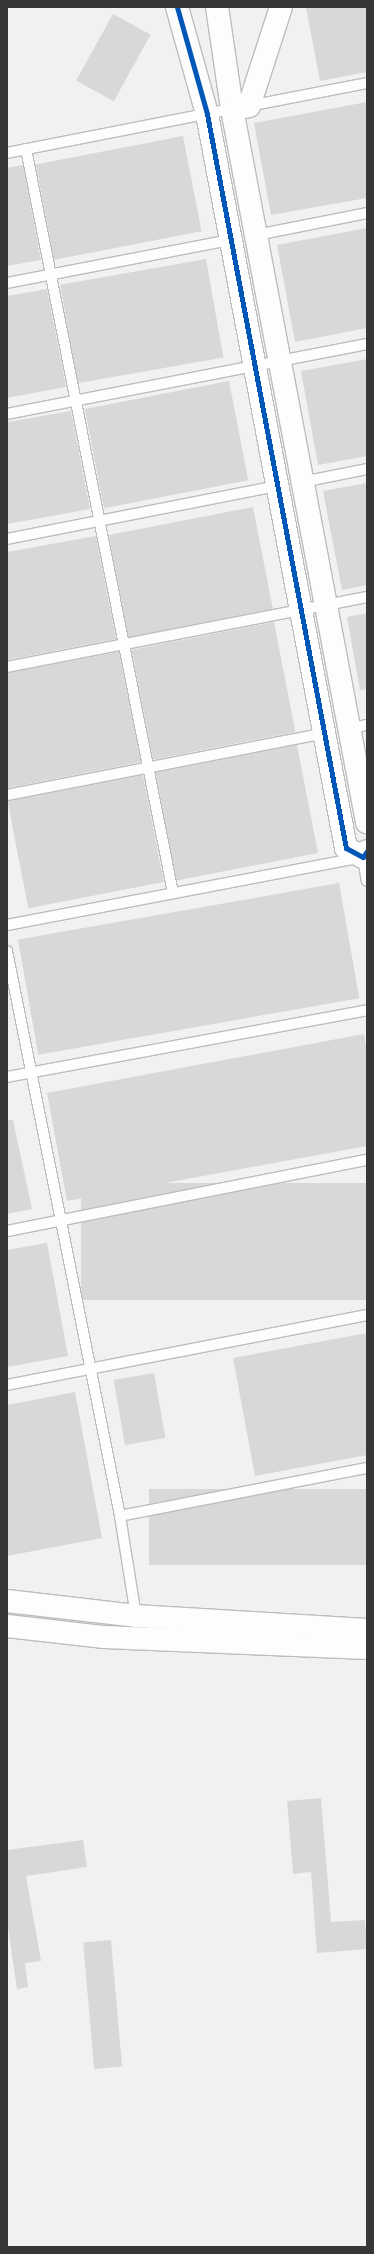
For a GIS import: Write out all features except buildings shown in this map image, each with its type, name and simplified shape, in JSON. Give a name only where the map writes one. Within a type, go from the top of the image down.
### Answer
[{"type":"street","points":[[177,7],[207,114],[346,848],[366,855]]},
{"type":"street","points":[[217,7],[240,108],[256,235],[326,606],[358,727],[367,822]]},
{"type":"street","points":[[240,108],[281,7]]},
{"type":"street","points":[[7,1601],[136,1616],[367,1630]]},
{"type":"street","points":[[7,1626],[104,1637],[367,1648]]},
{"type":"lane","points":[[7,153],[367,83]]},
{"type":"lane","points":[[26,150],[173,893]]},
{"type":"lane","points":[[256,235],[367,213]]},
{"type":"lane","points":[[7,283],[231,240]]},
{"type":"lane","points":[[7,414],[367,344]]},
{"type":"lane","points":[[302,482],[367,469]]},
{"type":"lane","points":[[7,539],[278,486]]},
{"type":"lane","points":[[7,668],[367,598]]},
{"type":"lane","points":[[7,795],[325,733]]},
{"type":"lane","points":[[7,925],[366,855],[367,881]]},
{"type":"lane","points":[[7,951],[61,1220],[88,1369],[120,1516],[136,1616]]},
{"type":"lane","points":[[7,1077],[367,1010]]},
{"type":"lane","points":[[7,1231],[367,1160]]},
{"type":"lane","points":[[7,1385],[367,1315]]},
{"type":"lane","points":[[120,1516],[367,1468]]},
{"type":"cycle path","points":[[177,7],[207,114],[346,848],[363,857],[367,851]]}]
